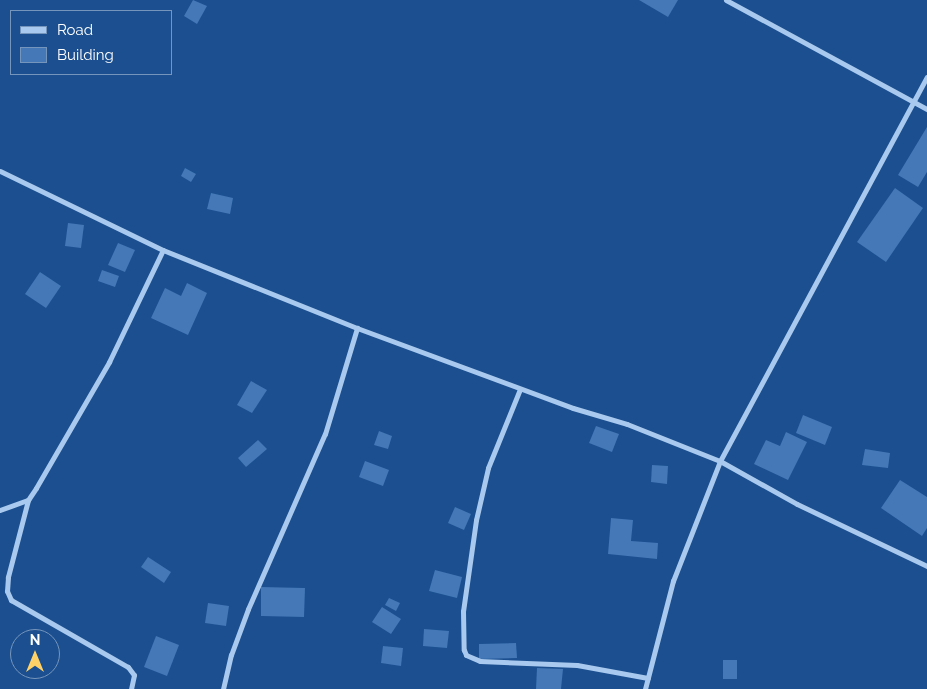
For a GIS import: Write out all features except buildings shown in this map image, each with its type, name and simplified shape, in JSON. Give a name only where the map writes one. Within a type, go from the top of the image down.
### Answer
[{"type":"street","points":[[726,0],[927,108]]},
{"type":"street","points":[[645,689],[673,581],[720,461],[927,77]]},
{"type":"street","points":[[0,170],[163,250],[357,328],[520,389],[627,424],[720,461],[797,504],[927,566]]},
{"type":"street","points":[[130,689],[134,675],[128,667],[11,600],[7,591],[8,577],[28,500],[105,370],[163,250]]},
{"type":"street","points":[[223,689],[231,655],[248,609],[325,434],[357,328]]},
{"type":"street","points":[[520,389],[488,468],[478,512],[464,602],[464,650],[466,655],[480,661],[577,665],[648,678]]},
{"type":"street","points":[[0,510],[28,500]]}]
